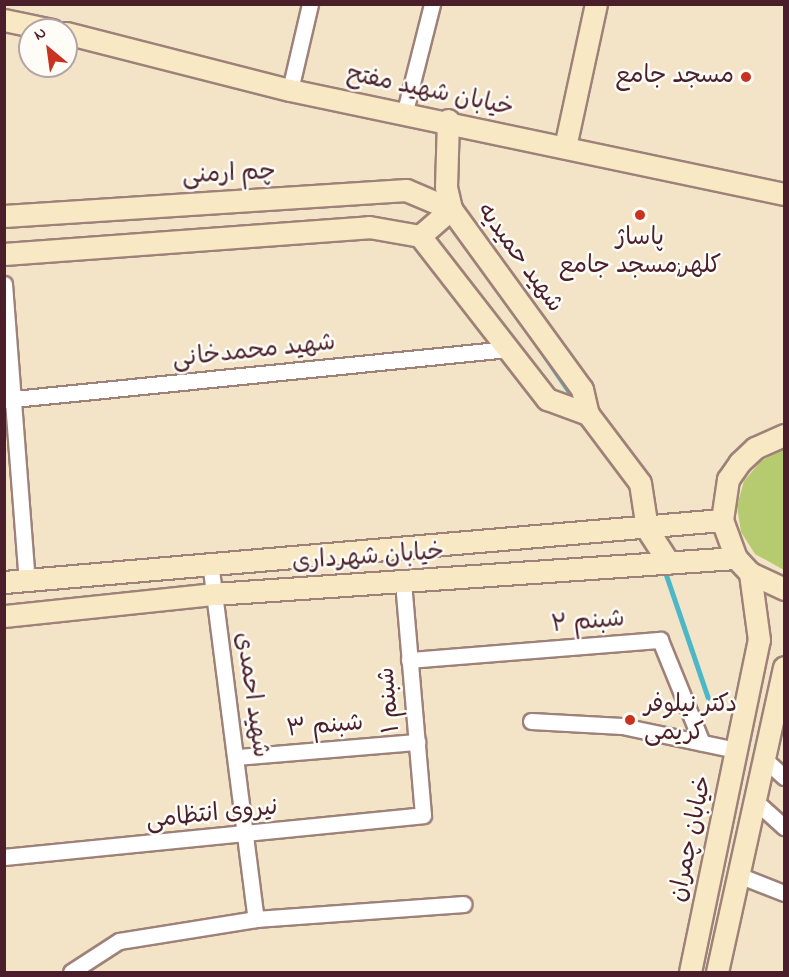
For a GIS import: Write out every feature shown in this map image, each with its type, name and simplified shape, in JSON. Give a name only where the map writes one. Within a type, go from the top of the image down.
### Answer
[{"type":"street","points":[[405,111],[432,4]]},
{"type":"street","points":[[565,147],[596,4]]},
{"type":"street","points":[[290,90],[307,5]]},
{"type":"street","name":"خیابان شهید مفتح","points":[[78,36],[290,90],[448,120],[784,194]]},
{"type":"street","name":"شهید حمیدیه","points":[[448,120],[446,187],[452,209],[582,389],[588,414],[640,483],[647,529]]},
{"type":"street","name":"چم ارمنی","points":[[4,216],[406,190],[452,209]]},
{"type":"street","points":[[420,236],[452,209]]},
{"type":"street","points":[[4,254],[369,227],[420,236],[547,399],[588,414]]},
{"type":"street","points":[[4,285],[9,399],[27,580]]},
{"type":"street","name":"شهید محمدخانی","points":[[9,399],[508,349]]},
{"type":"street","points":[[722,520],[728,479],[740,462],[754,448],[784,435]]},
{"type":"street","name":"خیابان شهرداری","points":[[4,582],[210,562],[647,529],[722,520]]},
{"type":"street","name":"خیابان چمران","points":[[690,972],[759,640],[743,566],[722,520]]},
{"type":"street","points":[[647,529],[669,563]]},
{"type":"street","name":"شهید احمدی","points":[[210,562],[237,757],[256,919]]},
{"type":"street","name":"خیابان شهرداری","points":[[4,616],[214,594],[669,563],[743,566]]},
{"type":"street","points":[[743,566],[784,589]]},
{"type":"street","name":"شبنم ۱","points":[[403,581],[423,815]]},
{"type":"street","name":"شبنم ۲","points":[[409,660],[660,640],[702,743]]},
{"type":"street","points":[[717,972],[762,757],[784,667]]},
{"type":"street","points":[[531,721],[622,726],[736,750]]},
{"type":"street","name":"شبنم ۳","points":[[237,757],[417,742]]},
{"type":"street","points":[[762,757],[784,777]]},
{"type":"street","points":[[753,799],[784,827]]},
{"type":"street","name":"نیروی انتظامی","points":[[4,857],[247,835],[423,815]]},
{"type":"street","points":[[738,875],[784,893]]},
{"type":"street","points":[[71,972],[119,941],[256,919],[463,904]]},
{"type":"green space","points":[[784,449],[784,570],[755,554],[741,532],[737,506],[744,481],[761,461]]},
{"type":"waterway","points":[[535,342],[576,402]]},
{"type":"waterway","points":[[664,569],[708,698]]},
{"type":"place","name":"مسجد جامع","points":[[746,77]]},
{"type":"place","name":"پاساژ کلهر;مسجد جامع","points":[[640,215]]},
{"type":"place","name":"دکتر نیلوفر کریمی","points":[[630,720]]}]
